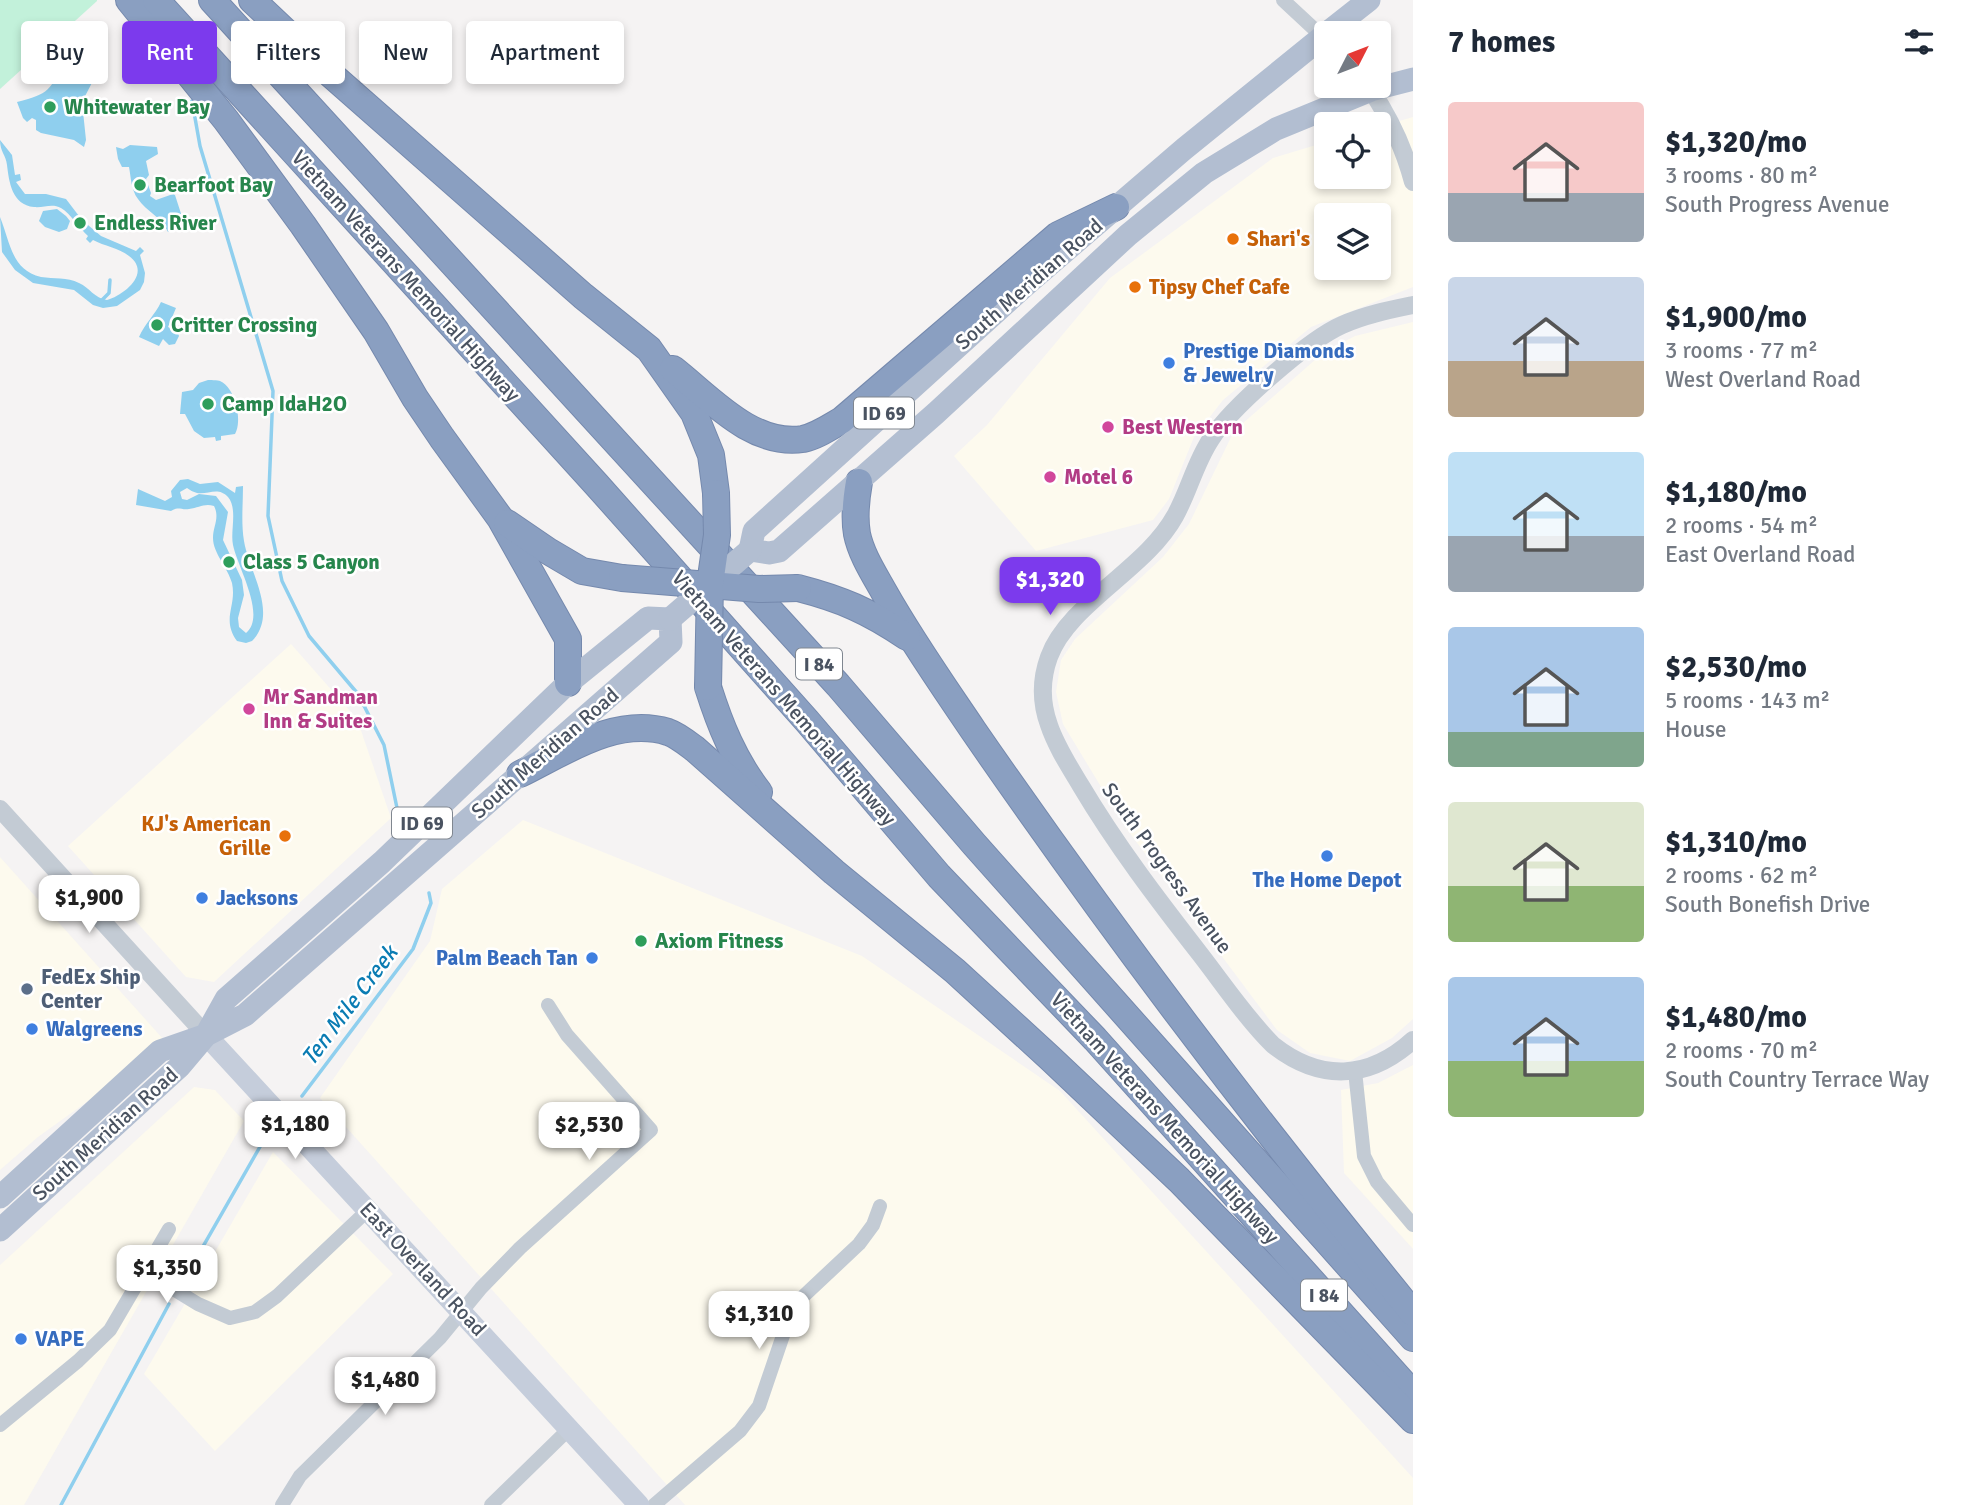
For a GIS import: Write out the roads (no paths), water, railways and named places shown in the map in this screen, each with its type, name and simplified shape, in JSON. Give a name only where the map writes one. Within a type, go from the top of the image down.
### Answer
[{"type":"highway","points":[[129,0],[226,120],[303,225],[376,331],[442,439],[500,518],[568,639],[568,683]]},
{"type":"highway","name":"Vietnam Veterans Memorial Highway","points":[[156,0],[615,505],[807,721],[939,876],[1095,1038],[1413,1394]]},
{"type":"highway","name":"Vietnam Veterans Memorial Highway","points":[[212,0],[838,685],[974,845],[1413,1338]]},
{"type":"highway","points":[[252,0],[348,89],[583,296],[744,425],[776,438],[803,439],[842,420],[1058,235],[1116,207]]},
{"type":"highway","points":[[649,349],[694,414],[711,455],[716,493],[717,535],[709,584],[708,687],[721,728],[745,774],[794,837]]},
{"type":"highway","points":[[859,482],[855,502],[858,535],[872,570],[911,640],[1126,944],[1301,1177],[1413,1313]]},
{"type":"highway","points":[[500,518],[582,571],[622,578],[759,589],[797,588],[839,599],[878,618],[911,640]]},
{"type":"highway","points":[[520,774],[592,739],[620,729],[644,727],[670,733],[695,749],[794,837],[955,971],[1059,1066],[1180,1180],[1413,1420]]},
{"type":"main road","name":"South Meridian Road","points":[[1344,21],[1369,0]]},
{"type":"main road","name":"South Meridian Road","points":[[0,1230],[179,1067],[206,1035],[226,999],[382,862],[568,683],[648,618],[670,619],[750,550],[754,531],[1028,283],[1116,207],[1314,46]]},
{"type":"main road","points":[[1128,235],[1145,200],[1285,86],[1314,51]]},
{"type":"main road","name":"South Meridian Road","points":[[1391,84],[1413,79]]},
{"type":"main road","name":"South Meridian Road","points":[[750,550],[769,553],[779,551],[936,413],[1128,235],[1204,173],[1276,129],[1346,98]]},
{"type":"main road","name":"South Meridian Road","points":[[0,1197],[160,1051],[206,1035],[245,1015],[671,642],[670,619]]},
{"type":"main road","name":"East Overland Road","points":[[206,1035],[639,1505]]},
{"type":"street","points":[[1283,0],[1314,26]]},
{"type":"street","points":[[1375,98],[1396,130],[1413,182]]},
{"type":"street","name":"South Progress Avenue","points":[[1355,1071],[1327,1071],[1298,1062],[1263,1035],[1157,900],[1087,796],[1053,736],[1043,690],[1049,657],[1065,630],[1153,547],[1166,531],[1180,507],[1206,448],[1230,415],[1330,331],[1361,317],[1413,305]]},
{"type":"street","points":[[0,809],[206,1035]]},
{"type":"street","points":[[282,1505],[300,1476],[440,1338],[520,1248],[651,1130],[567,1035],[548,1005]]},
{"type":"street","points":[[1413,1040],[1386,1061],[1355,1071],[1364,1156],[1377,1182],[1413,1225]]},
{"type":"street","points":[[654,1505],[740,1431],[759,1406],[793,1306],[859,1244],[873,1225],[880,1206]]},
{"type":"street","points":[[144,1271],[198,1304],[230,1318],[255,1312],[277,1296],[368,1210]]},
{"type":"street","points":[[0,1425],[78,1361],[110,1330],[169,1229]]},
{"type":"street","points":[[491,1505],[569,1429]]},
{"type":"water","name":"Whitewater Bay","points":[[52,84],[91,84],[82,102],[86,140],[84,147],[74,140],[41,133],[36,130],[36,120],[32,118],[27,122],[23,118],[17,102],[37,96]]},
{"type":"water","name":"Endless River","points":[[0,140],[12,155],[15,175],[20,174],[21,180],[16,182],[25,194],[46,194],[66,199],[82,220],[101,236],[136,251],[140,247],[144,251],[140,255],[145,273],[140,290],[117,306],[103,308],[93,305],[74,290],[33,283],[15,270],[2,252],[0,217],[17,261],[23,268],[41,277],[74,281],[107,300],[121,293],[133,282],[138,269],[125,253],[93,240],[90,243],[86,239],[88,236],[61,208],[34,207],[21,202],[13,192]]},
{"type":"water","name":"Bearfoot Bay","points":[[130,145],[157,147],[158,154],[146,161],[150,196],[156,200],[175,195],[185,226],[168,232],[162,222],[138,199],[129,167],[122,167],[116,147],[123,149]]},
{"type":"water","points":[[57,209],[70,221],[67,229],[59,232],[45,227],[39,221],[43,211]]},
{"type":"water","name":"Critter Crossing","points":[[161,302],[176,308],[168,327],[177,331],[179,336],[175,344],[169,345],[163,339],[159,346],[139,337]]},
{"type":"water","name":"Camp IdaH2O","points":[[208,380],[225,384],[230,390],[238,413],[235,434],[221,436],[221,440],[216,441],[215,437],[204,438],[194,431],[185,414],[180,414],[182,392],[193,390],[199,383]]},
{"type":"water","name":"Class 5 Canyon","points":[[188,479],[200,484],[218,482],[235,493],[236,487],[243,486],[244,541],[263,605],[260,630],[252,641],[237,641],[230,626],[232,583],[214,544],[214,506],[178,508],[171,511],[136,505],[138,489],[165,501],[172,497],[171,491],[180,480]],"holes":[[[187,488],[197,493],[217,491],[231,502],[233,545],[252,603],[252,625],[246,633],[239,627],[238,618],[244,595],[242,580],[223,540],[228,512],[216,496],[199,494],[187,500],[182,499],[180,492]]]},
{"type":"waterway","name":"Ten Mile Creek","points":[[192,101],[200,146],[273,391],[268,516],[282,581],[309,636],[358,694],[384,745],[397,808]]},
{"type":"waterway","points":[[100,302],[109,293],[110,280]]},
{"type":"waterway","name":"Ten Mile Creek","points":[[302,1096],[413,949],[431,903],[429,893]]},
{"type":"waterway","name":"Ten Mile Creek","points":[[185,1278],[261,1145]]},
{"type":"waterway","name":"Ten Mile Creek","points":[[61,1505],[169,1304]]},
{"type":"place","name":"Whitewater Bay","points":[[50,107]]},
{"type":"place","name":"Bearfoot Bay","points":[[140,185]]},
{"type":"place","name":"Endless River","points":[[80,223]]},
{"type":"place","name":"Shari's","points":[[1233,239]]},
{"type":"place","name":"Tipsy Chef Cafe","points":[[1135,287]]},
{"type":"place","name":"Critter Crossing","points":[[157,325]]},
{"type":"place","name":"Prestige Diamonds & Jewelry","points":[[1169,363]]},
{"type":"place","name":"Camp IdaH2O","points":[[208,404]]},
{"type":"place","name":"Best Western","points":[[1108,427]]},
{"type":"place","name":"Motel 6","points":[[1050,477]]},
{"type":"place","name":"Class 5 Canyon","points":[[229,562]]},
{"type":"place","name":"Mr Sandman Inn & Suites","points":[[249,709]]},
{"type":"place","name":"KJ's American Grille","points":[[285,836]]},
{"type":"place","name":"The Home Depot","points":[[1327,856]]},
{"type":"place","name":"Jacksons","points":[[202,898]]},
{"type":"place","name":"Axiom Fitness","points":[[641,941]]},
{"type":"place","name":"Palm Beach Tan","points":[[592,958]]},
{"type":"place","name":"FedEx Ship Center","points":[[27,989]]},
{"type":"place","name":"Walgreens","points":[[32,1029]]},
{"type":"place","name":"VAPE","points":[[21,1339]]}]
